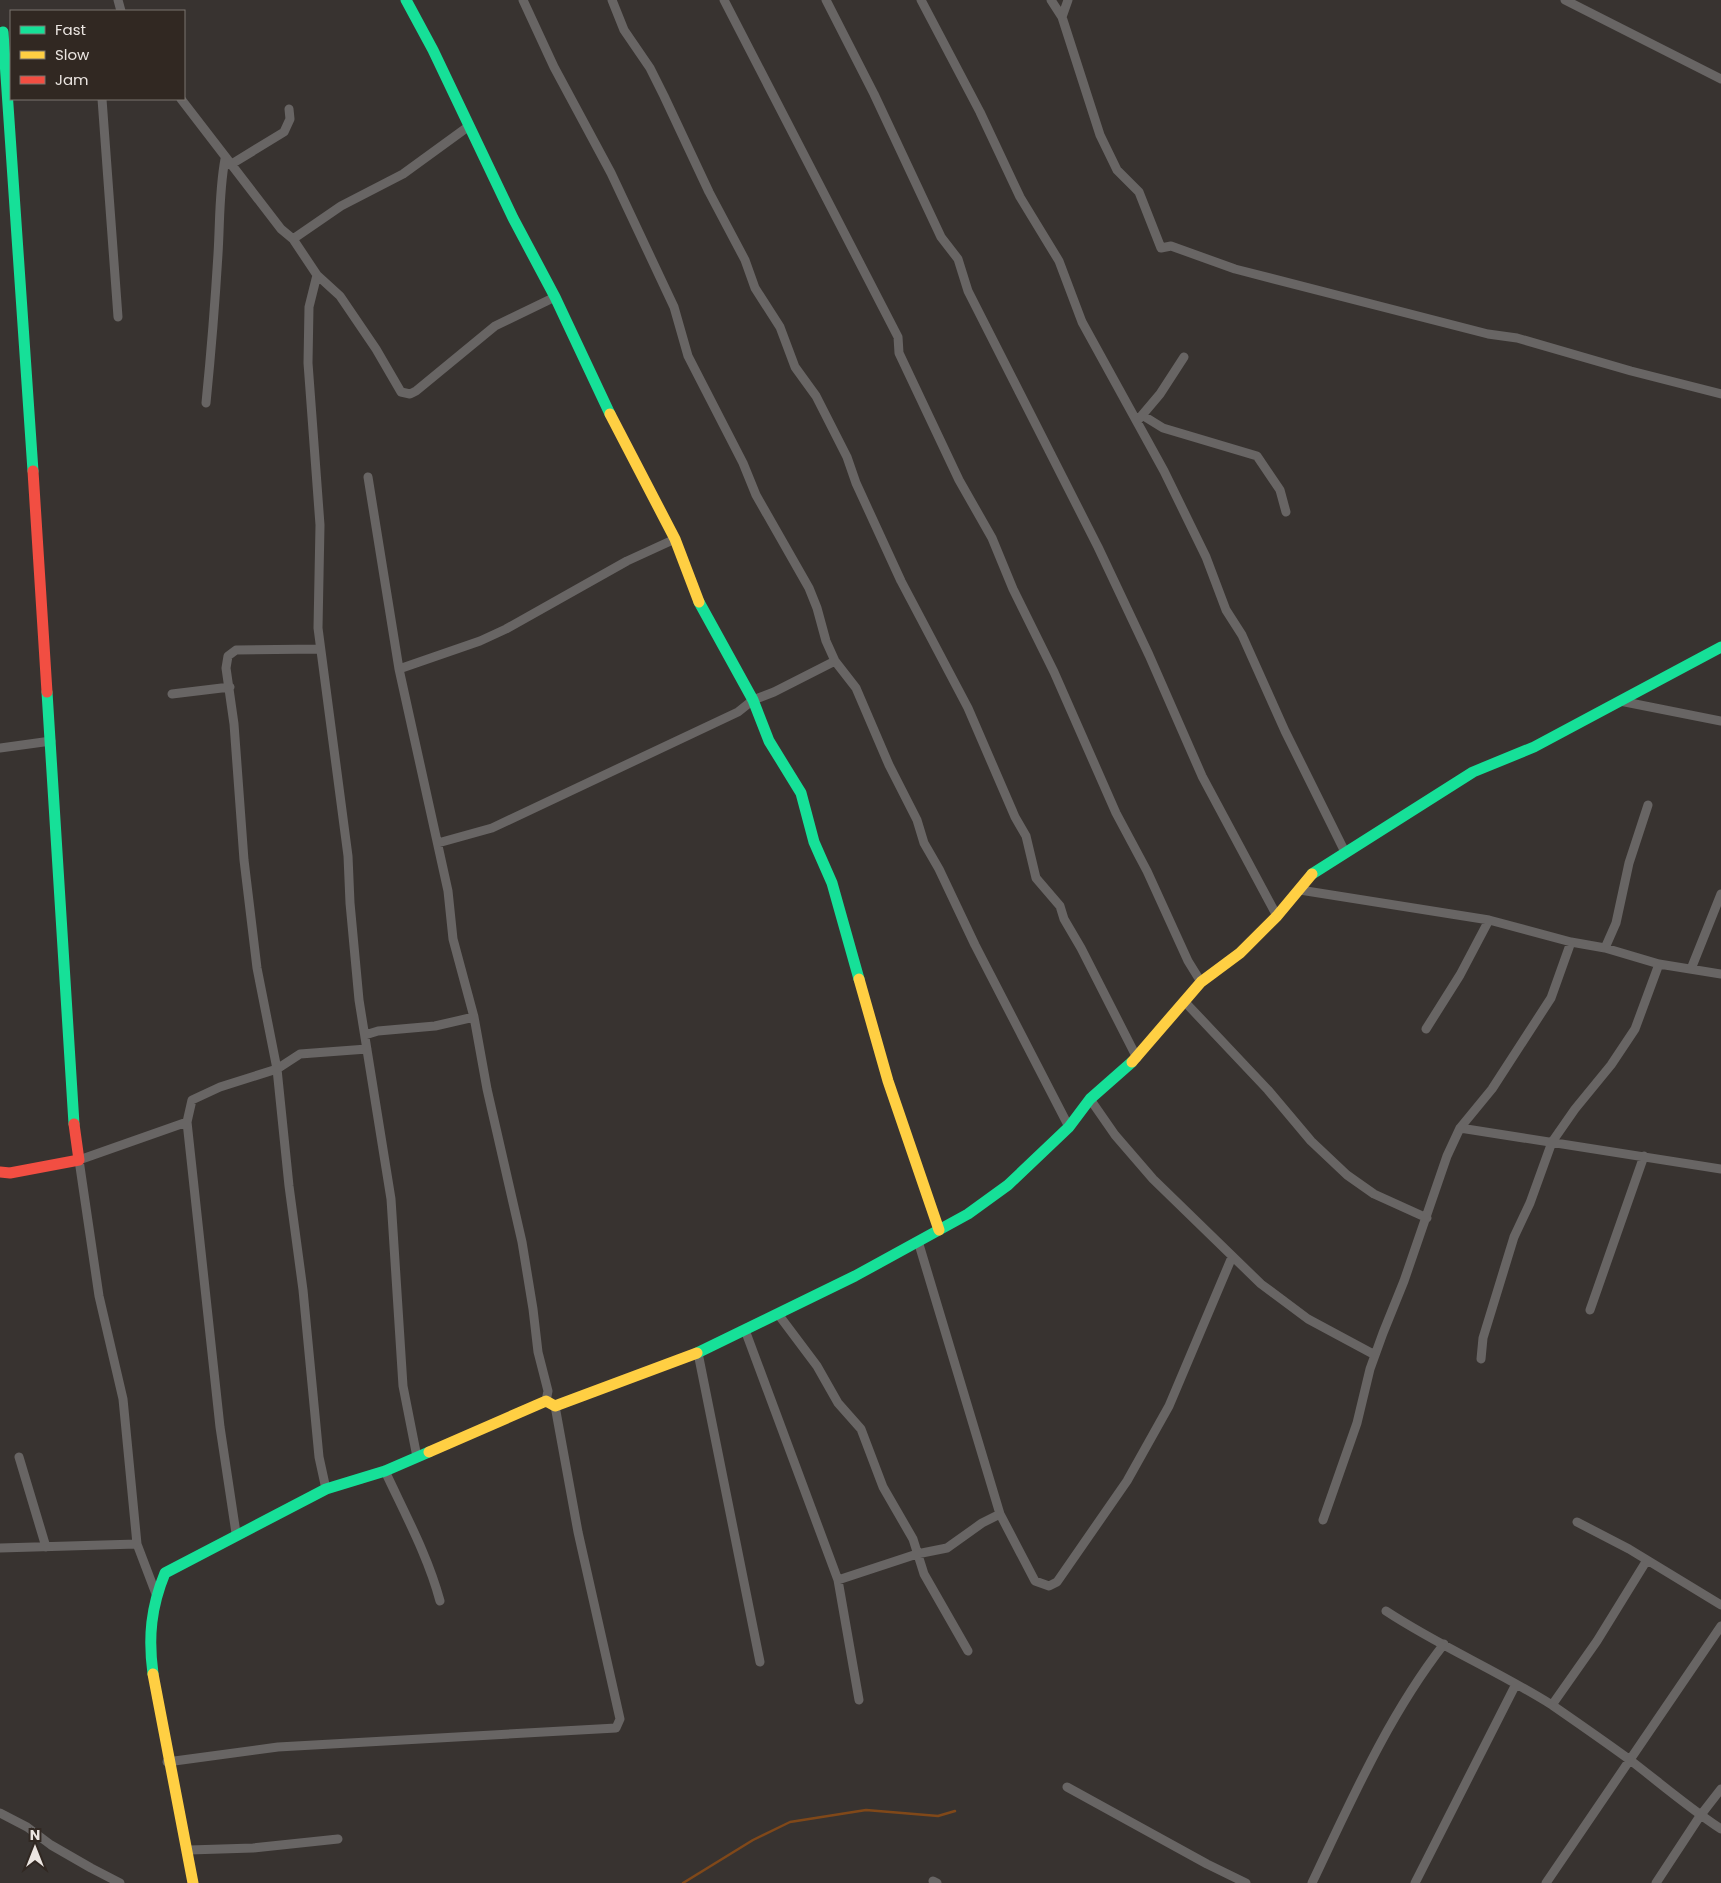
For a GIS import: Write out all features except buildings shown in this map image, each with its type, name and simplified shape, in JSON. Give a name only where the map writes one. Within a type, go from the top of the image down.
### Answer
[{"type":"street","points":[[406,0],[469,126],[512,218],[555,297],[592,378],[674,539],[700,605],[753,700],[769,741],[801,793],[814,842],[832,883],[908,1144],[939,1230]]},
{"type":"street","points":[[523,0],[554,67],[611,173],[655,270],[674,306],[688,356],[743,463],[756,495],[809,588],[835,661],[856,688],[889,765],[917,820],[924,843],[939,869],[975,945],[1069,1127]]},
{"type":"street","points":[[612,0],[624,30],[650,68],[664,96],[709,192],[745,260],[755,288],[780,328],[795,366],[816,396],[847,457],[856,483],[901,581],[968,708],[1015,817],[1026,836],[1036,878],[1060,906],[1064,919],[1137,1058]]},
{"type":"street","points":[[724,0],[898,337],[900,353],[959,480],[992,538],[1012,589],[1054,672],[1116,813],[1147,870],[1188,961],[1201,982]]},
{"type":"street","points":[[826,0],[874,94],[941,237],[958,259],[968,291],[1098,548],[1149,654],[1202,776],[1277,916]]},
{"type":"street","points":[[921,0],[980,112],[1020,197],[1059,261],[1082,322],[1139,419],[1206,557],[1226,610],[1242,635],[1285,731],[1345,852]]},
{"type":"street","points":[[1051,0],[1062,17],[1100,135],[1117,170],[1139,192],[1161,248],[1170,246],[1235,269],[1488,334],[1517,338],[1721,394]]},
{"type":"street","points":[[1062,17],[1068,0]]},
{"type":"street","points":[[1564,0],[1721,79]]},
{"type":"street","points":[[5,32],[74,1125],[99,1296],[123,1399],[137,1544],[156,1594]]},
{"type":"street","points":[[102,100],[118,317]]},
{"type":"street","points":[[182,100],[281,229],[293,239],[317,275],[340,296],[376,349],[395,384],[406,394],[416,391],[494,326],[515,314],[555,297]]},
{"type":"street","points":[[206,403],[214,315],[220,190],[228,162],[284,132],[290,119],[289,109]]},
{"type":"street","points":[[293,239],[341,206],[403,174],[469,126]]},
{"type":"street","points":[[317,275],[310,307],[308,362],[318,496],[318,628],[348,856],[350,903],[365,1035],[391,1199],[403,1386],[416,1457]]},
{"type":"street","points":[[1139,419],[1160,394],[1184,357]]},
{"type":"street","points":[[1139,419],[1257,456],[1280,490],[1286,512]]},
{"type":"street","points":[[167,1762],[278,1747],[616,1728],[620,1719],[538,1352],[528,1274],[487,1089],[474,1017],[453,939],[448,891],[399,669],[368,477]]},
{"type":"street","points":[[399,669],[480,641],[506,629],[627,561],[674,539]]},
{"type":"street","points":[[193,1883],[189,1850],[167,1762],[151,1670],[151,1620],[156,1594],[165,1572],[326,1489],[385,1471],[550,1404],[698,1353],[855,1276],[968,1214],[1008,1185],[1069,1127],[1090,1099],[1137,1058],[1201,982],[1240,952],[1277,916],[1315,871],[1473,772],[1534,747],[1721,647]]},
{"type":"street","points":[[320,649],[232,652],[227,660],[226,668],[230,687],[244,860],[256,958],[277,1069],[288,1186],[304,1299],[319,1457],[326,1489]]},
{"type":"street","points":[[438,843],[492,828],[519,816],[722,720],[738,712],[753,700],[774,692],[835,661]]},
{"type":"street","points":[[172,694],[230,687]]},
{"type":"street","points":[[1620,701],[1721,721]]},
{"type":"street","points":[[0,748],[51,741]]},
{"type":"street","points":[[1605,948],[1616,922],[1628,863],[1648,805]]},
{"type":"street","points":[[1300,890],[1488,920],[1571,942],[1605,948],[1659,964],[1721,974]]},
{"type":"street","points":[[1691,970],[1721,894]]},
{"type":"street","points":[[1426,1029],[1460,975],[1488,920]]},
{"type":"street","points":[[1323,1520],[1357,1423],[1375,1355],[1460,1128],[1492,1089],[1551,998],[1571,942]]},
{"type":"street","points":[[1481,1359],[1483,1338],[1514,1237],[1530,1203],[1552,1142],[1575,1109],[1611,1065],[1635,1029],[1659,964]]},
{"type":"street","points":[[1184,1001],[1268,1090],[1312,1141],[1348,1175],[1374,1194],[1426,1218]]},
{"type":"street","points":[[365,1035],[378,1031],[435,1026],[474,1017]]},
{"type":"street","points":[[236,1534],[220,1427],[187,1122],[192,1100],[220,1087],[277,1069],[300,1054],[367,1049]]},
{"type":"street","points":[[1090,1099],[1115,1135],[1153,1179],[1232,1257],[1286,1304],[1342,1338],[1375,1355]]},
{"type":"street","points":[[0,1172],[10,1173],[79,1160],[187,1122]]},
{"type":"street","points":[[1460,1128],[1721,1169]]},
{"type":"street","points":[[1590,1310],[1644,1156]]},
{"type":"street","points":[[918,1241],[1000,1514],[1035,1581],[1049,1586],[1058,1582],[1128,1481],[1169,1406],[1232,1257]]},
{"type":"street","points":[[778,1314],[816,1366],[838,1403],[861,1429],[883,1487],[905,1524],[924,1574],[968,1651]]},
{"type":"street","points":[[745,1330],[838,1580],[859,1700]]},
{"type":"street","points":[[698,1353],[760,1662]]},
{"type":"street","points":[[19,1457],[46,1547]]},
{"type":"street","points":[[385,1471],[434,1578],[440,1601]]},
{"type":"street","points":[[838,1580],[917,1554],[947,1548],[982,1523],[1000,1514]]},
{"type":"street","points":[[1577,1522],[1647,1560],[1721,1606]]},
{"type":"street","points":[[0,1548],[137,1544]]},
{"type":"street","points":[[1552,1706],[1597,1640],[1647,1560]]},
{"type":"street","points":[[1386,1610],[1423,1635],[1444,1644],[1552,1706],[1629,1760],[1700,1816],[1721,1829]]},
{"type":"street","points":[[1546,1883],[1721,1626]]},
{"type":"street","points":[[1312,1883],[1396,1714],[1416,1679],[1444,1644]]},
{"type":"street","points":[[1414,1883],[1516,1684]]},
{"type":"street","points":[[1067,1787],[1206,1864],[1246,1883]]},
{"type":"street","points":[[1656,1883],[1700,1816],[1721,1789]]},
{"type":"street","points":[[0,1814],[27,1827],[51,1845],[120,1883]]},
{"type":"street","points":[[189,1850],[253,1848],[338,1839]]},
{"type":"waterway","points":[[683,1883],[753,1840],[790,1822],[866,1810],[938,1816],[955,1811]]},
{"type":"traffic: fast","points":[[406,0],[433,50],[513,218],[555,297],[610,414]]},
{"type":"traffic: fast","points":[[3,32],[33,471]]},
{"type":"traffic: fast","points":[[699,602],[753,700],[769,741],[801,793],[814,842],[832,883],[859,979]]},
{"type":"traffic: fast","points":[[1312,874],[1473,772],[1534,747],[1721,647]]},
{"type":"traffic: fast","points":[[47,692],[74,1124]]},
{"type":"traffic: fast","points":[[697,1353],[855,1276],[968,1214],[1008,1185],[1069,1127],[1090,1099],[1132,1062]]},
{"type":"traffic: fast","points":[[153,1674],[152,1622],[165,1573],[326,1489],[385,1471],[429,1452]]},
{"type":"traffic: slow","points":[[610,414],[675,539],[699,602]]},
{"type":"traffic: slow","points":[[1132,1062],[1201,982],[1240,953],[1277,916],[1312,874]]},
{"type":"traffic: slow","points":[[859,979],[888,1081],[939,1230]]},
{"type":"traffic: slow","points":[[429,1452],[546,1401],[555,1406],[697,1353]]},
{"type":"traffic: slow","points":[[153,1674],[193,1883]]},
{"type":"traffic: jam","points":[[33,471],[47,692]]},
{"type":"traffic: jam","points":[[0,1172],[10,1173],[79,1160],[74,1124]]}]
